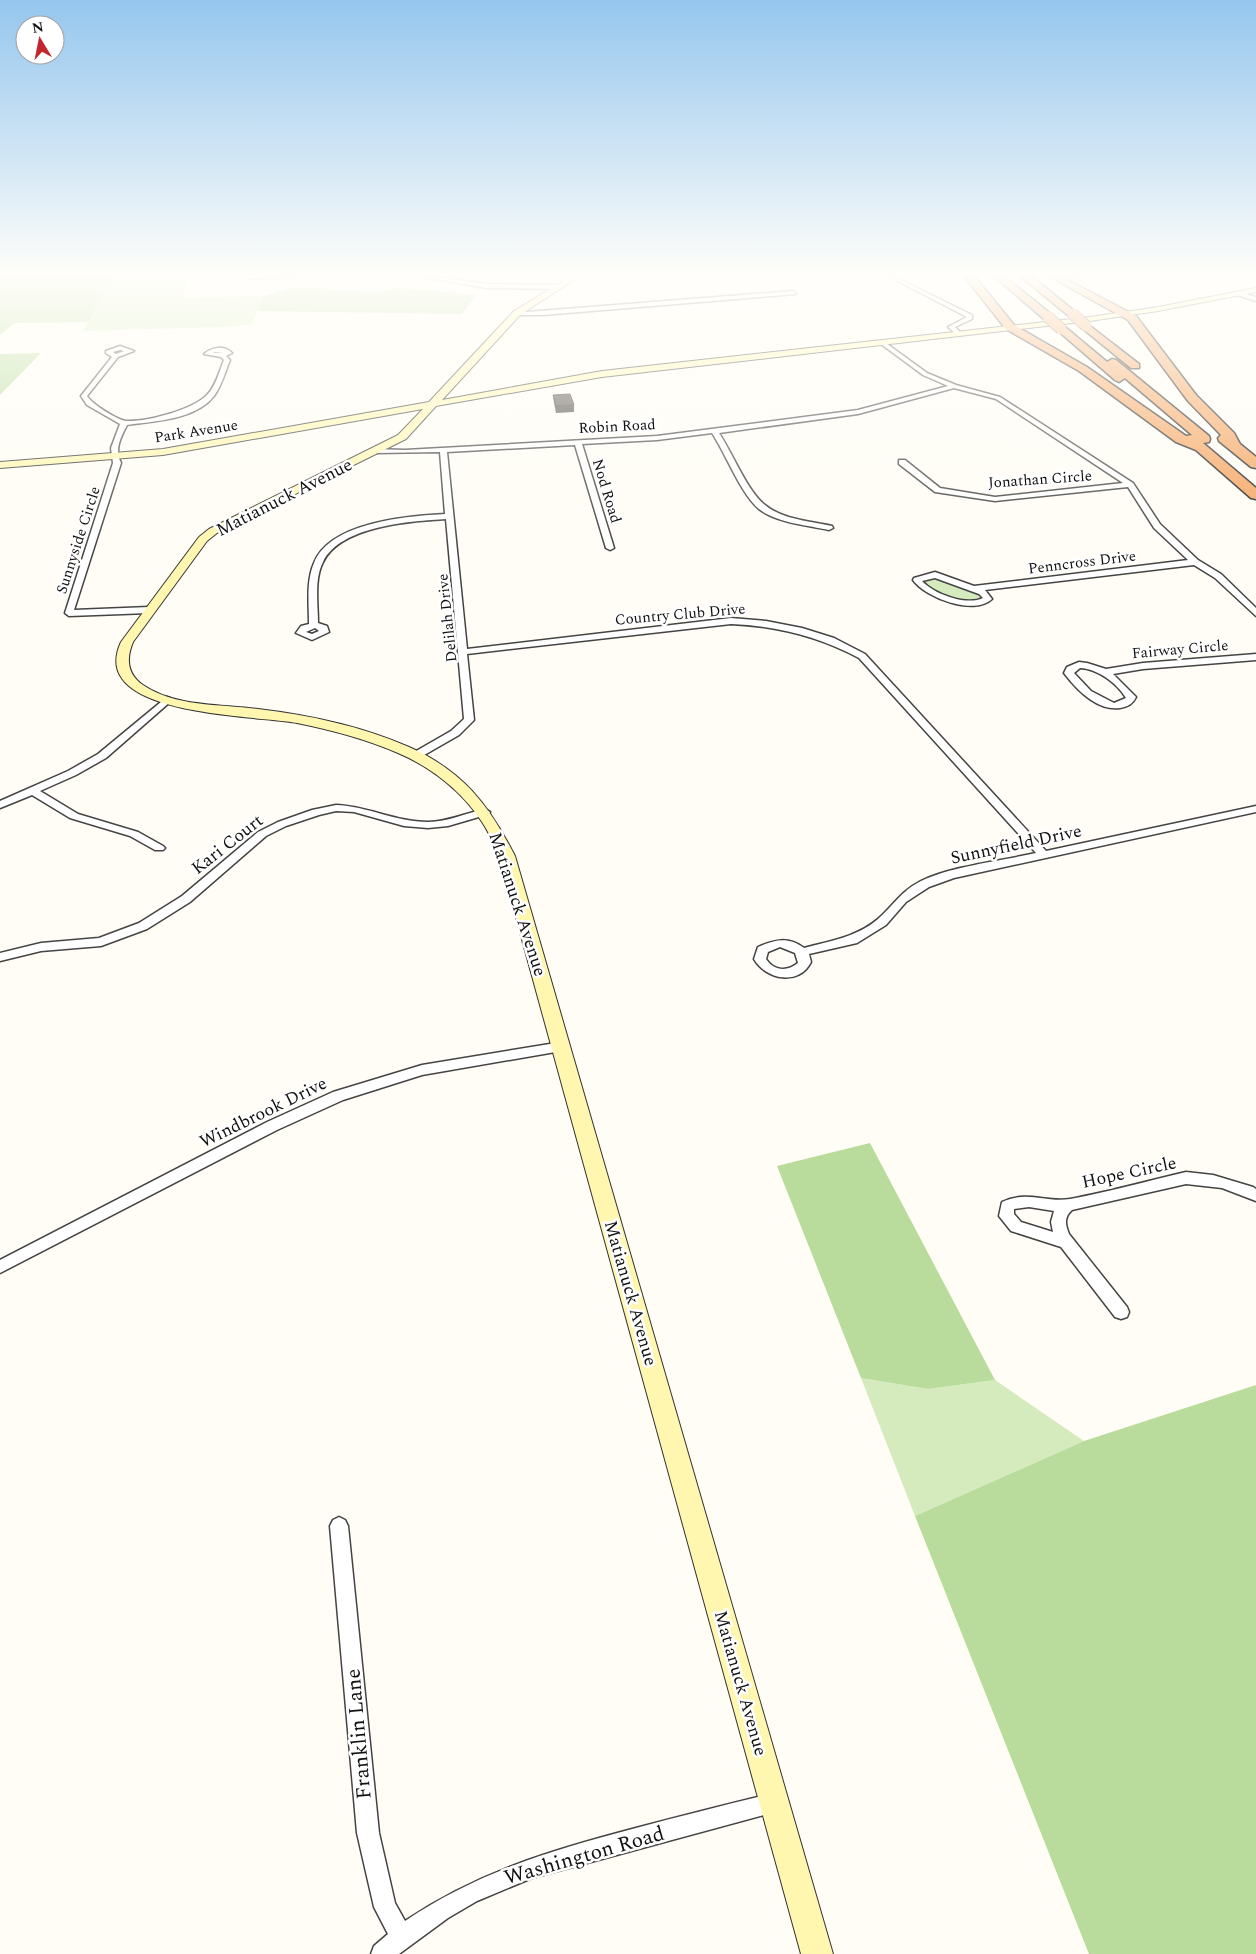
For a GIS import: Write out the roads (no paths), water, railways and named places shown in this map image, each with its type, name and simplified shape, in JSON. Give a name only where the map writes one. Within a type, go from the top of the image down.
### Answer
[{"type":"highway","points":[[1081,367],[1181,439],[1202,448]]},
{"type":"highway","points":[[1116,367],[1202,448],[1256,495]]},
{"type":"highway","points":[[1120,367],[1256,483]]},
{"type":"highway","points":[[1122,367],[1256,476]]},
{"type":"highway","points":[[1133,367],[1155,382]]},
{"type":"highway","points":[[1169,367],[1197,404],[1229,436],[1234,446]]},
{"type":"highway","points":[[1178,400],[1256,464]]},
{"type":"street","points":[[107,367],[84,396],[89,404],[124,423],[176,414],[204,401],[209,398],[224,367]]},
{"type":"street","name":"Matianuck Avenue","points":[[467,367],[433,404],[423,412],[402,437],[212,530],[149,610],[124,647],[120,665],[124,674],[135,686],[167,700],[297,718],[338,726],[374,738],[415,756],[457,784],[484,812],[496,831],[507,856],[562,1047],[817,1954]]},
{"type":"street","name":"Park Avenue","points":[[0,465],[114,458],[222,443],[602,374],[664,367]]},
{"type":"street","points":[[916,367],[925,374],[954,386],[998,398],[1130,485],[1157,526],[1195,562],[1218,576],[1256,612]]},
{"type":"street","name":"Robin Road","points":[[383,447],[427,450],[657,438],[858,412],[954,386]]},
{"type":"street","points":[[114,458],[115,442],[124,423]]},
{"type":"street","points":[[714,431],[726,446],[760,506],[771,512],[829,528]]},
{"type":"street","name":"Nod Road","points":[[578,442],[610,548]]},
{"type":"street","name":"Robin Road","points":[[383,447],[427,450]]},
{"type":"street","name":"Delilah Drive","points":[[415,756],[455,733],[469,720],[465,652],[443,449]]},
{"type":"street","name":"Sunnyside Circle","points":[[114,458],[117,463],[70,613],[149,610]]},
{"type":"street","name":"Jonathan Circle","points":[[902,462],[938,490],[996,499],[1130,485]]},
{"type":"street","points":[[313,626],[319,561],[331,547],[347,537],[390,522],[450,516]]},
{"type":"street","name":"Penncross Drive","points":[[973,589],[982,592],[988,599],[973,605],[960,603],[923,587],[917,580],[935,575],[973,589],[1195,562]]},
{"type":"street","name":"Country Club Drive","points":[[465,652],[731,621],[765,622],[796,627],[824,636],[862,656],[1044,855]]},
{"type":"street","name":"Fairway Circle","points":[[1107,672],[1131,696],[1128,702],[1118,705],[1103,703],[1075,681],[1069,673],[1073,666],[1085,665],[1107,672],[1143,666],[1256,657]]},
{"type":"street","points":[[0,805],[33,791],[102,756],[167,700]]},
{"type":"street","points":[[33,791],[74,816],[134,834],[159,848]]},
{"type":"street","name":"Kari Court","points":[[0,957],[41,947],[101,942],[143,926],[186,899],[262,834],[282,824],[316,812],[333,808],[355,809],[404,823],[428,825],[448,823],[484,812]]},
{"type":"street","name":"Sunnyfield Drive","points":[[802,952],[853,940],[882,922],[902,899],[925,884],[951,875],[1256,809]]},
{"type":"street","name":"Windbrook Drive","points":[[0,1267],[263,1130],[338,1096],[422,1070],[562,1047]]},
{"type":"street","name":"Hope Circle","points":[[1066,1242],[1016,1227],[1008,1220],[1005,1210],[1014,1202],[1024,1201],[1051,1206],[1068,1205],[1186,1178],[1223,1182],[1256,1195]]},
{"type":"street","name":"Hope Circle","points":[[1068,1205],[1061,1211],[1058,1220],[1059,1230],[1066,1242],[1121,1312]]},
{"type":"street","name":"Franklin Lane","points":[[339,1526],[368,1834],[385,1907],[402,1937]]},
{"type":"street","name":"Washington Road","points":[[382,1954],[426,1918],[447,1905],[495,1880],[526,1868],[564,1856],[775,1804]]}]
